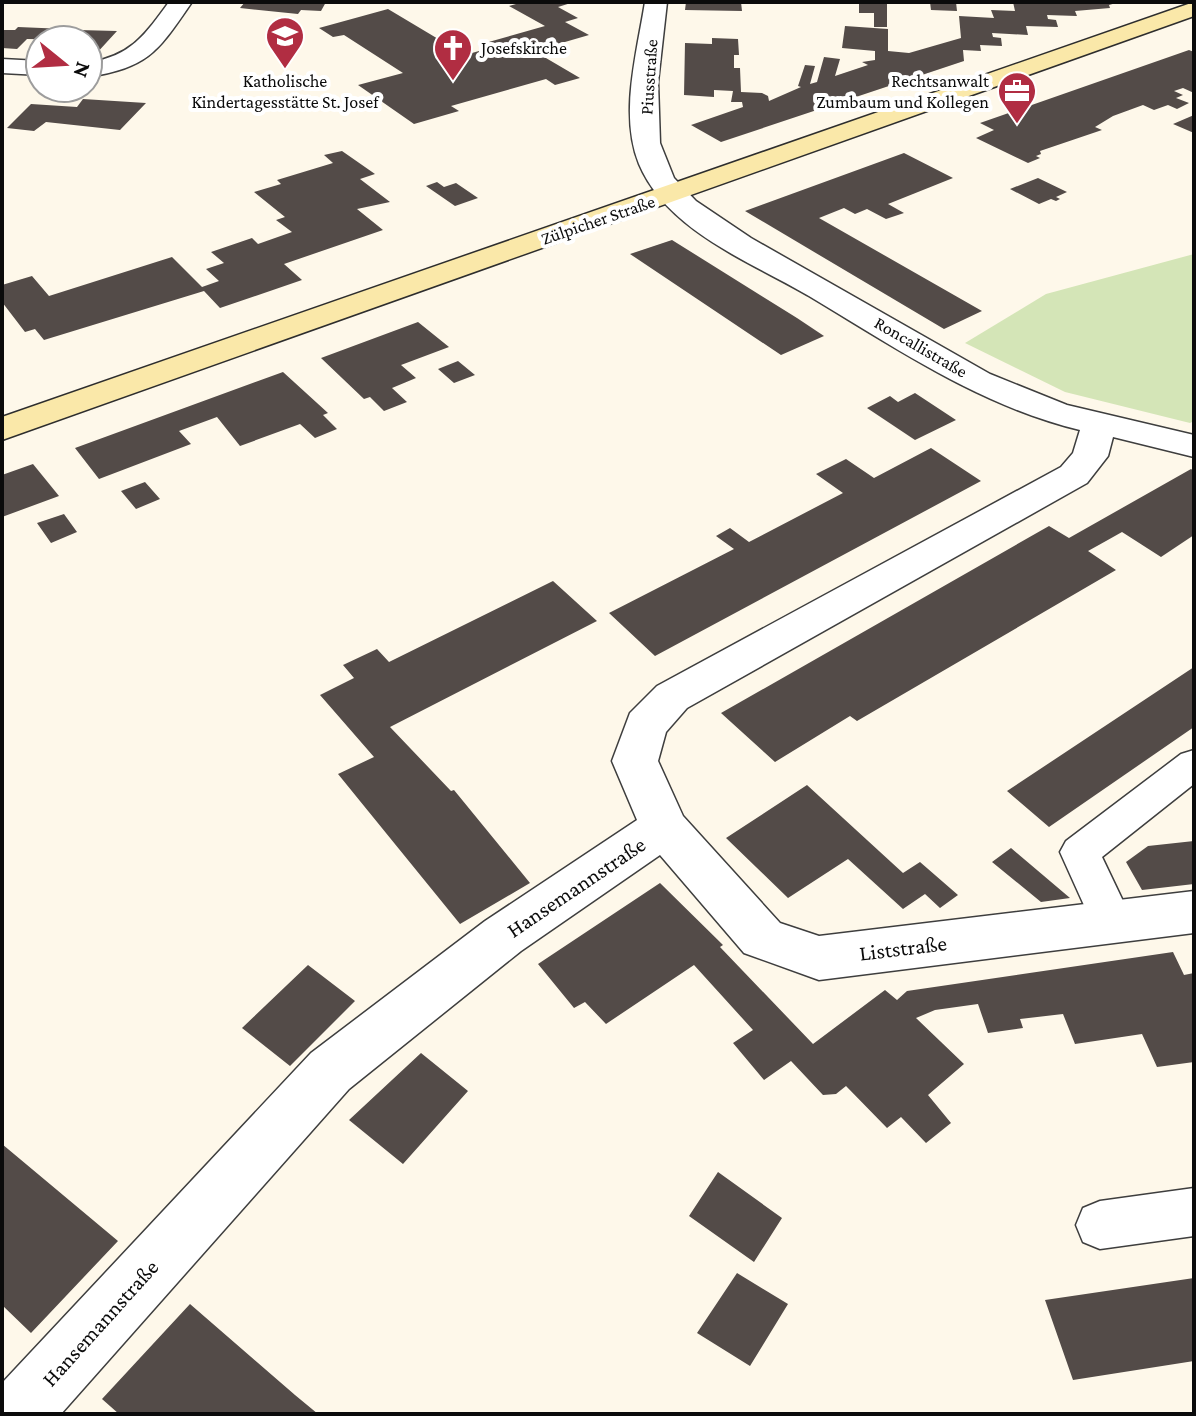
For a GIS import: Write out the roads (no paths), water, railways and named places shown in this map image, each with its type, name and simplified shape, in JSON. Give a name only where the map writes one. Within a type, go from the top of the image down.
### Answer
[{"type":"street","points":[[104,68],[121,66],[142,54],[181,2]]},
{"type":"street","name":"Piusstraße","points":[[656,2],[643,106],[649,156],[672,194]]},
{"type":"street","name":"Zülpicher Straße","points":[[2,429],[1194,8]]},
{"type":"street","points":[[2,66],[24,67]]},
{"type":"street","name":"Roncallistraße","points":[[672,194],[692,211],[770,260],[985,384],[1036,406],[1099,425],[1186,436]]},
{"type":"street","name":"Hansemannstraße","points":[[18,1414],[330,1071],[503,936],[664,827],[635,761],[646,725],[672,697],[1074,475],[1090,456],[1099,425]]},
{"type":"street","name":"Liststraße","points":[[664,827],[762,938],[819,958],[1194,912]]},
{"type":"lane","points":[[1112,922],[1080,852],[1194,764]]},
{"type":"lane","points":[[1100,1225],[1194,1212]]},
{"type":"place","name":"Katholische Kindertagesstätte St. Josef","points":[[285,70]]},
{"type":"place","name":"Josefskirche","points":[[453,82]]},
{"type":"place","name":"Rechtsanwalt Zumbaum und Kollegen","points":[[1017,125]]}]
